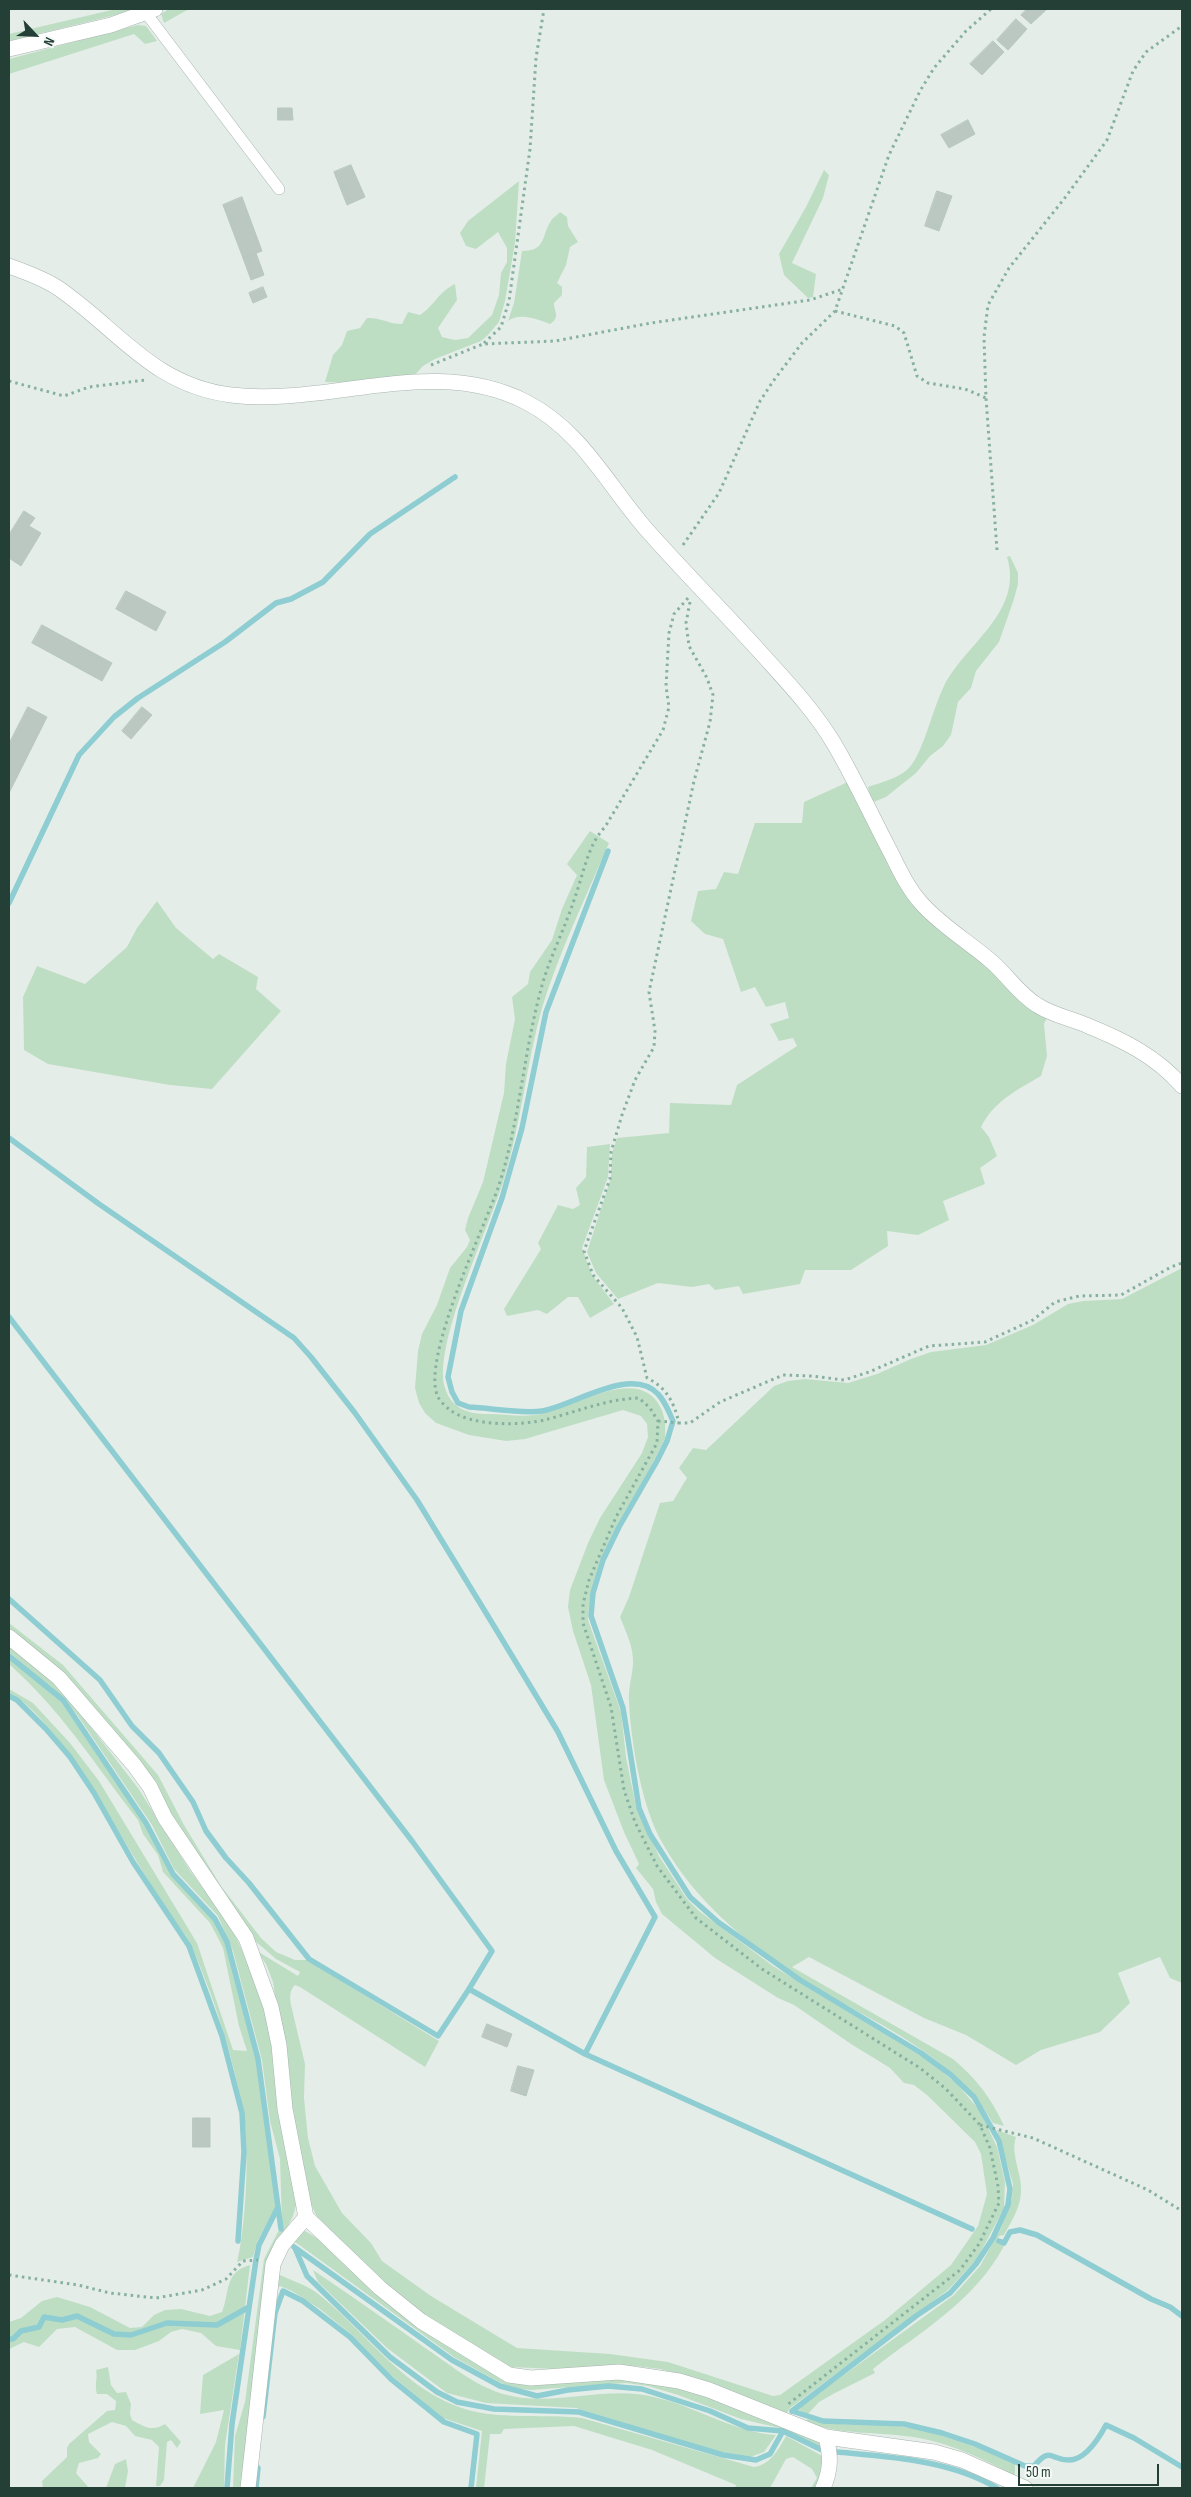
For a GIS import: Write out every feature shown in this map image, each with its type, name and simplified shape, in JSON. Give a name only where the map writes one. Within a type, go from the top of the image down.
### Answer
[{"type":"street","points":[[9,48],[111,25],[151,11]]},
{"type":"street","points":[[9,266],[54,285],[149,363],[177,381],[207,391],[234,396],[306,395],[414,381],[478,384],[504,392],[551,416],[572,435],[612,483],[642,524],[697,586],[808,704],[833,743],[901,873],[918,900],[939,921],[992,962],[1036,1005],[1114,1037],[1144,1052],[1166,1066],[1182,1086]]},
{"type":"street","points":[[9,1637],[59,1678],[134,1765],[150,1788],[165,1818],[246,1938],[271,2007],[279,2045],[285,2109],[306,2218],[380,2288],[421,2321],[509,2375],[531,2378],[618,2372],[680,2381],[826,2437],[934,2452],[962,2460],[1025,2488]]},
{"type":"street","points":[[248,2488],[273,2264],[282,2245],[306,2218]]},
{"type":"street","points":[[824,2488],[830,2472],[830,2453],[826,2437]]},
{"type":"lane","points":[[151,11],[279,189]]},
{"type":"path","points":[[483,344],[501,327],[509,301],[530,149],[536,58],[544,9]]},
{"type":"path","points":[[674,559],[719,493],[760,401],[802,343],[835,312],[889,155],[902,124],[934,68],[966,31],[991,9]]},
{"type":"path","points":[[997,550],[986,398],[984,337],[988,305],[1009,268],[1108,140],[1133,71],[1146,52],[1182,26]]},
{"type":"path","points":[[414,381],[431,365],[483,344],[555,342],[651,323],[810,300],[844,289]]},
{"type":"path","points":[[835,312],[895,326],[904,333],[917,376],[928,383],[965,389],[986,398]]},
{"type":"path","points":[[9,381],[64,396],[89,387],[149,380]]},
{"type":"path","points":[[697,586],[674,614],[669,633],[666,686],[669,707],[663,730],[605,827],[594,838],[575,900],[540,991],[509,1150],[498,1188],[457,1291],[437,1358],[436,1384],[438,1397],[450,1410],[467,1419],[484,1422],[512,1424],[546,1420],[619,1399],[639,1398],[650,1408],[658,1421],[657,1443],[612,1525],[588,1580],[583,1604],[583,1623],[611,1707],[624,1790],[646,1846],[656,1866],[696,1918],[762,1969],[920,2068],[946,2089],[980,2125],[990,2148],[998,2186],[999,2203],[979,2244],[960,2270],[781,2410],[782,2419]]},
{"type":"path","points":[[679,1422],[676,1409],[668,1395],[659,1384],[646,1378],[637,1337],[622,1308],[593,1275],[584,1251],[610,1178],[611,1152],[626,1106],[635,1080],[654,1047],[656,1031],[648,992],[694,781],[710,722],[713,695],[707,678],[689,646],[686,623],[690,601],[697,586]]},
{"type":"path","points":[[658,1421],[690,1423],[720,1402],[783,1375],[844,1380],[869,1372],[929,1346],[985,1342],[1033,1320],[1055,1302],[1079,1296],[1121,1295],[1171,1267],[1182,1264]]},
{"type":"path","points":[[980,2125],[1034,2138],[1148,2190],[1182,2211]]},
{"type":"path","points":[[9,2275],[78,2285],[110,2293],[156,2298],[202,2290],[226,2279],[243,2260],[256,2260],[273,2264]]},
{"type":"green space","points":[[116,9],[140,9],[9,41],[9,34]]},
{"type":"green space","points":[[169,9],[189,9],[164,23],[161,14]]},
{"type":"green space","points":[[138,25],[146,26],[157,41],[145,44],[134,34],[9,74],[9,59]]},
{"type":"green space","points":[[824,170],[829,175],[823,198],[792,263],[816,274],[813,297],[808,298],[784,275],[779,254],[806,207]]},
{"type":"green space","points":[[519,181],[515,243],[505,301],[499,322],[488,335],[481,341],[435,359],[423,366],[413,377],[360,383],[325,382],[333,355],[342,345],[347,331],[360,328],[367,318],[402,324],[408,312],[420,315],[444,291],[455,284],[457,300],[438,328],[442,337],[455,340],[468,338],[492,315],[499,295],[501,273],[507,262],[507,248],[498,232],[476,249],[466,246],[460,233],[468,221]]},
{"type":"green space","points":[[560,212],[567,217],[568,226],[578,242],[570,247],[566,265],[557,283],[562,287],[562,295],[554,303],[556,317],[550,324],[534,318],[523,317],[513,318],[508,321],[514,303],[522,251],[536,248],[540,245],[551,221]]},
{"type":"green space","points":[[1010,556],[1018,573],[1018,584],[1014,599],[999,642],[976,671],[971,688],[958,702],[951,735],[943,746],[930,756],[916,773],[886,797],[871,803],[868,787],[898,776],[912,764],[921,747],[944,686],[953,671],[1000,611],[1007,594],[1010,577],[1007,557]]},
{"type":"green space","points":[[850,781],[897,880],[1048,1015],[1044,1024],[1047,1056],[1041,1076],[999,1103],[986,1118],[981,1127],[989,1137],[997,1156],[980,1168],[985,1184],[943,1201],[949,1220],[918,1235],[887,1231],[888,1246],[851,1270],[805,1270],[800,1284],[743,1294],[739,1286],[715,1290],[709,1284],[692,1287],[658,1283],[618,1299],[596,1273],[587,1252],[611,1178],[612,1153],[617,1138],[669,1133],[670,1103],[731,1105],[737,1085],[797,1046],[793,1038],[779,1041],[770,1024],[789,1018],[785,1002],[766,1007],[755,987],[741,992],[723,939],[705,934],[691,921],[698,891],[716,889],[724,872],[738,874],[755,823],[802,823],[804,802]]},
{"type":"green space","points":[[590,831],[609,843],[565,945],[542,1008],[503,1182],[454,1316],[443,1369],[445,1388],[452,1401],[467,1411],[481,1414],[517,1416],[549,1412],[597,1394],[630,1388],[643,1391],[655,1399],[664,1417],[665,1438],[606,1548],[597,1571],[591,1595],[588,1620],[621,1712],[626,1757],[636,1807],[659,1856],[687,1899],[699,1911],[773,1966],[924,2058],[957,2084],[980,2111],[997,2147],[1005,2182],[1004,2208],[977,2259],[948,2290],[790,2408],[786,2414],[686,2376],[660,2369],[635,2366],[557,2369],[509,2367],[427,2319],[359,2263],[317,2217],[309,2200],[302,2177],[273,1982],[266,1964],[257,1951],[298,1976],[300,1972],[276,1959],[254,1940],[192,1850],[31,1646],[9,1628],[9,1623],[63,1665],[158,1775],[184,1825],[221,1886],[261,1938],[276,1952],[295,1960],[307,1960],[439,2041],[425,2067],[300,1987],[295,1985],[291,1992],[291,2005],[305,2064],[304,2098],[308,2138],[315,2166],[342,2213],[371,2243],[382,2261],[431,2296],[517,2348],[610,2354],[668,2362],[773,2396],[780,2395],[885,2320],[951,2265],[978,2226],[987,2194],[981,2154],[975,2142],[927,2095],[914,2085],[904,2083],[890,2068],[794,2005],[778,1998],[715,1958],[662,1914],[656,1902],[653,1889],[636,1868],[639,1864],[624,1832],[604,1780],[591,1685],[573,1631],[568,1607],[570,1590],[600,1518],[642,1453],[648,1437],[647,1424],[641,1416],[623,1410],[525,1439],[506,1441],[469,1435],[436,1423],[425,1413],[419,1403],[415,1388],[418,1351],[422,1334],[437,1305],[450,1268],[467,1247],[470,1240],[465,1230],[483,1182],[504,1093],[506,1064],[515,1019],[512,997],[528,984],[530,972],[552,940],[562,909],[577,875],[567,864]]},
{"type":"green space","points":[[157,901],[176,928],[213,959],[219,954],[258,977],[256,989],[281,1011],[212,1089],[170,1085],[48,1064],[24,1050],[23,997],[37,966],[85,984],[127,947],[137,928]]},
{"type":"green space","points":[[610,1144],[608,1177],[582,1248],[592,1275],[614,1304],[590,1318],[578,1297],[568,1297],[547,1314],[538,1310],[507,1316],[504,1309],[541,1249],[538,1243],[558,1205],[573,1209],[580,1205],[576,1188],[586,1177],[587,1147]]},
{"type":"green space","points":[[1182,1268],[1182,1983],[1170,1978],[1160,1957],[1118,1973],[1130,2003],[1100,2032],[1041,2050],[1016,2065],[966,2035],[924,2018],[809,1957],[792,1967],[953,2059],[983,2090],[1004,2126],[993,2123],[975,2097],[954,2075],[931,2056],[880,2023],[799,1977],[759,1949],[723,1919],[690,1884],[676,1865],[656,1830],[649,1813],[639,1775],[630,1718],[629,1697],[633,1664],[632,1652],[620,1617],[629,1597],[660,1503],[673,1501],[687,1478],[679,1468],[693,1448],[706,1450],[774,1386],[788,1381],[805,1379],[848,1383],[877,1374],[931,1352],[986,1345],[1033,1325],[1068,1304],[1083,1301],[1122,1299]]},
{"type":"green space","points":[[9,1646],[53,1682],[138,1788],[189,1869],[233,1930],[258,1987],[271,2039],[297,2201],[293,2216],[285,2232],[244,2488],[233,2488],[235,2436],[245,2402],[264,2259],[282,2224],[280,2159],[270,2121],[262,2060],[233,1951],[218,1916],[174,1869],[152,1825],[78,1716],[61,1696],[9,1652]]},
{"type":"green space","points":[[9,1658],[61,1702],[144,1823],[172,1875],[213,1919],[225,1942],[256,2060],[271,2156],[276,2207],[257,2242],[253,2257],[237,2262],[243,2229],[247,2165],[243,2111],[222,2027],[191,1945],[165,1908],[94,1791],[67,1751],[37,1715],[9,1693],[9,1689],[33,1703],[70,1743],[99,1781],[197,1943],[233,2050],[247,2051],[239,2026],[223,1948],[210,1923],[163,1872],[158,1855],[143,1834],[138,1820],[62,1720],[9,1664]]},
{"type":"green space","points":[[997,2130],[1016,2137],[1014,2150],[1020,2177],[1021,2197],[1004,2235],[999,2236],[997,2242],[1004,2246],[992,2266],[962,2300],[873,2369],[875,2373],[819,2402],[808,2414],[797,2409],[954,2295],[980,2266],[1000,2230],[1012,2199],[1013,2184]]},
{"type":"green space","points":[[305,2231],[320,2240],[370,2286],[448,2346],[499,2376],[624,2378],[684,2387],[821,2442],[823,2448],[784,2429],[741,2419],[678,2395],[648,2386],[626,2383],[531,2390],[513,2388],[454,2357],[291,2239]]},
{"type":"green space","points":[[250,2265],[240,2350],[216,2346],[201,2333],[182,2329],[171,2332],[159,2341],[135,2350],[117,2350],[75,2327],[57,2329],[39,2347],[24,2342],[9,2349],[9,2322],[21,2318],[42,2301],[57,2297],[90,2307],[130,2328],[142,2327],[154,2315],[165,2310],[181,2309],[210,2316],[222,2312],[232,2278],[236,2272]]},
{"type":"green space","points":[[313,2270],[456,2369],[496,2392],[525,2398],[543,2399],[617,2393],[636,2394],[669,2401],[745,2429],[776,2435],[764,2452],[750,2457],[720,2452],[576,2408],[486,2403],[447,2393],[387,2348],[318,2282]]},
{"type":"green space","points":[[276,2273],[317,2293],[407,2377],[448,2403],[485,2413],[512,2416],[582,2418],[754,2467],[760,2466],[769,2460],[786,2436],[826,2458],[818,2488],[811,2488],[817,2478],[812,2469],[793,2457],[786,2459],[770,2488],[735,2488],[736,2485],[652,2450],[574,2426],[504,2429],[501,2434],[490,2434],[484,2488],[476,2488],[482,2431],[443,2418],[390,2374],[351,2334],[320,2309],[292,2291],[280,2286],[277,2288]]},
{"type":"green space","points":[[239,2354],[225,2445],[224,2488],[193,2488],[216,2442],[224,2410],[200,2414],[203,2375]]},
{"type":"green space","points":[[108,2367],[111,2385],[117,2393],[126,2392],[131,2404],[130,2414],[132,2420],[152,2428],[165,2424],[181,2442],[177,2448],[171,2440],[167,2442],[164,2480],[160,2486],[156,2486],[159,2447],[152,2440],[135,2436],[126,2426],[112,2422],[88,2434],[89,2442],[101,2454],[98,2458],[79,2463],[76,2473],[89,2488],[43,2488],[42,2481],[67,2457],[69,2444],[107,2411],[115,2410],[116,2401],[107,2394],[97,2394],[96,2391],[96,2370]]},
{"type":"green space","points":[[808,2419],[831,2423],[918,2429],[974,2447],[1015,2464],[1015,2476],[968,2453],[944,2444],[919,2438],[833,2429],[805,2422]]},
{"type":"green space","points":[[126,2459],[128,2471],[125,2488],[106,2488],[115,2464]]},
{"type":"building","points":[[1027,9],[1047,9],[1031,24],[1021,15]]},
{"type":"building","points":[[1016,19],[1027,29],[1008,50],[997,40]]},
{"type":"building","points":[[993,41],[1004,52],[982,75],[970,64]]},
{"type":"building","points":[[278,108],[292,108],[293,120],[278,120]]},
{"type":"building","points":[[968,120],[975,134],[949,148],[941,135]]},
{"type":"building","points":[[351,165],[365,197],[347,205],[334,172]]},
{"type":"building","points":[[937,191],[952,196],[939,231],[925,226]]},
{"type":"building","points":[[242,197],[262,251],[243,258],[223,205]]},
{"type":"building","points":[[256,253],[264,275],[251,280],[243,258]]},
{"type":"building","points":[[263,287],[267,297],[253,303],[249,293]]},
{"type":"building","points":[[24,511],[35,518],[29,526],[41,533],[21,566],[9,558],[9,535]]},
{"type":"building","points":[[126,591],[166,612],[156,631],[116,609]]},
{"type":"building","points":[[42,625],[112,663],[102,681],[32,643]]},
{"type":"building","points":[[28,707],[47,717],[9,793],[9,744]]},
{"type":"building","points":[[142,707],[152,715],[131,739],[122,731]]},
{"type":"building","points":[[487,2024],[512,2034],[507,2047],[482,2037]]},
{"type":"building","points":[[518,2066],[534,2070],[526,2096],[511,2091]]},
{"type":"building","points":[[193,2118],[210,2118],[210,2147],[193,2147]]},
{"type":"waterway","points":[[9,903],[79,755],[114,717],[138,698],[225,642],[276,603],[291,599],[323,582],[370,534],[455,477]]},
{"type":"waterway","points":[[608,851],[546,1012],[522,1128],[502,1198],[461,1311],[448,1377],[452,1392],[458,1403],[469,1407],[525,1412],[555,1408],[618,1385],[633,1384],[647,1386],[663,1400],[673,1421],[667,1441],[619,1527],[603,1560],[593,1593],[591,1616],[623,1708],[639,1808],[650,1834],[690,1897],[718,1922],[800,1980],[921,2053],[951,2075],[974,2097],[999,2141],[1010,2189],[1008,2205],[993,2238],[976,2264],[950,2293],[916,2316],[792,2411]]},
{"type":"waterway","points":[[9,1138],[99,1204],[294,1338],[355,1413],[417,1500],[558,1732],[616,1851],[655,1917],[585,2054]]},
{"type":"waterway","points":[[9,1317],[412,1841],[492,1951],[469,1989],[585,2054],[972,2229]]},
{"type":"waterway","points":[[9,1599],[100,1680],[132,1726],[159,1753],[193,1802],[206,1831],[226,1858],[249,1883],[309,1959],[438,2036],[469,1989]]},
{"type":"waterway","points":[[9,1656],[63,1700],[146,1823],[173,1874],[215,1919],[227,1942],[258,2059],[281,2229]]},
{"type":"waterway","points":[[9,1696],[17,1700],[70,1757],[94,1793],[133,1862],[189,1946],[222,2036],[242,2113],[244,2152],[238,2241]]},
{"type":"waterway","points":[[227,2488],[232,2424],[256,2260],[259,2245],[278,2207]]},
{"type":"waterway","points":[[999,2241],[1004,2243],[1010,2232],[1020,2230],[1037,2235],[1151,2299],[1170,2307],[1182,2316]]},
{"type":"waterway","points":[[294,2247],[452,2360],[500,2386],[537,2396],[568,2390],[608,2386],[642,2389],[710,2411],[748,2428],[783,2431],[822,2450]]},
{"type":"waterway","points":[[295,2248],[307,2276],[390,2357],[437,2392],[457,2402],[494,2409],[579,2412],[723,2455],[756,2460],[770,2454],[783,2431]]},
{"type":"waterway","points":[[263,2417],[275,2313],[283,2291],[303,2301],[350,2337],[391,2379],[444,2422],[477,2434],[471,2488]]},
{"type":"waterway","points":[[9,2339],[13,2339],[21,2331],[39,2327],[44,2317],[62,2320],[77,2316],[114,2334],[131,2335],[167,2323],[217,2325],[249,2307]]},
{"type":"waterway","points":[[792,2411],[823,2421],[904,2424],[942,2433],[975,2444],[1025,2466],[1034,2466],[1048,2455],[1069,2460],[1081,2456],[1100,2436],[1106,2425],[1134,2438],[1182,2467]]},
{"type":"waterway","points":[[837,2452],[920,2461],[960,2471],[997,2488]]},
{"type":"waterway","points":[[256,2488],[258,2468]]}]
